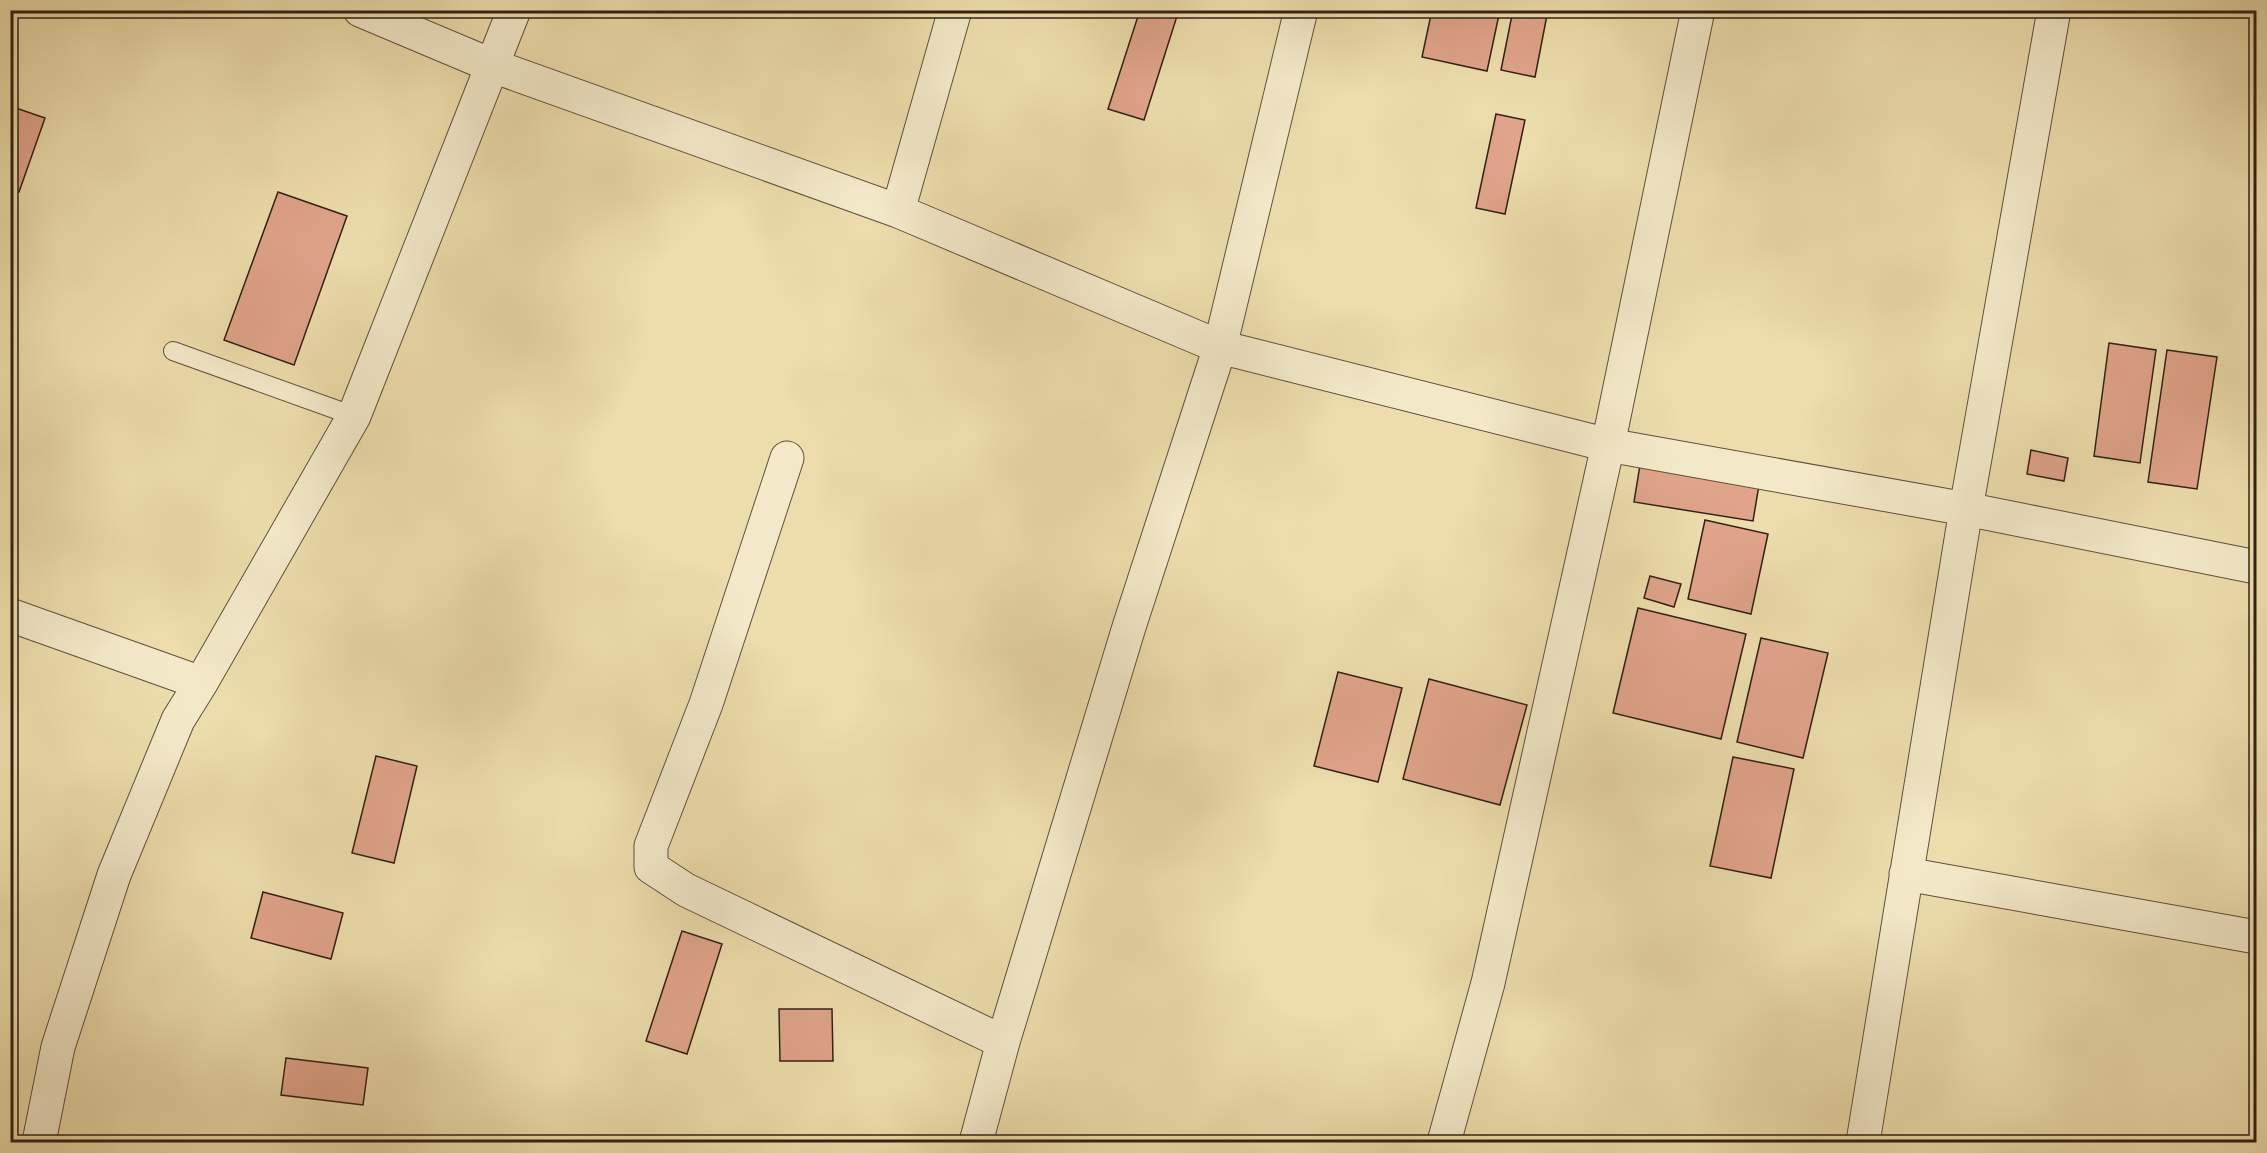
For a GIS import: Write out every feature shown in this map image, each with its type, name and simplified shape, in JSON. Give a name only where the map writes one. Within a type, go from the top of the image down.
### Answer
[{"type":"street","points":[[360,10],[493,66],[898,211],[1220,348],[1608,446],[1966,509],[2256,567]]},
{"type":"street","points":[[39,1143],[58,1047],[114,875],[178,720],[354,416],[514,10]]},
{"type":"street","points":[[898,211],[955,10]]},
{"type":"street","points":[[976,1143],[1003,1042],[1129,627],[1220,348],[1300,10]]},
{"type":"street","points":[[1444,1143],[1488,983],[1608,446],[1698,10]]},
{"type":"street","points":[[1863,1143],[1966,509],[2055,10]]},
{"type":"street","points":[[787,458],[706,704],[651,846],[651,867],[686,890],[1003,1042]]},
{"type":"street","points":[[10,615],[201,683]]},
{"type":"street","points":[[1906,874],[2256,937]]},
{"type":"lane","points":[[173,351],[354,416]]},
{"type":"building","points":[[1140,10],[1161,10],[1177,16],[1144,120],[1108,109]]},
{"type":"building","points":[[1432,10],[1500,10],[1487,71],[1422,57]]},
{"type":"building","points":[[1513,10],[1548,10],[1535,77],[1501,70]]},
{"type":"building","points":[[10,106],[45,118],[19,192],[10,189]]},
{"type":"building","points":[[1496,114],[1525,120],[1505,214],[1476,208]]},
{"type":"building","points":[[278,192],[347,216],[294,365],[224,340]]},
{"type":"building","points":[[2109,343],[2156,350],[2140,463],[2094,456]]},
{"type":"building","points":[[2167,350],[2217,357],[2197,489],[2148,482]]},
{"type":"building","points":[[2031,450],[2068,458],[2064,481],[2027,474]]},
{"type":"building","points":[[1640,465],[1759,485],[1753,521],[1634,502]]},
{"type":"building","points":[[1705,520],[1768,534],[1751,614],[1688,599]]},
{"type":"building","points":[[1650,576],[1681,584],[1674,607],[1644,598]]},
{"type":"building","points":[[1638,608],[1746,634],[1721,739],[1613,713]]},
{"type":"building","points":[[1761,638],[1828,653],[1803,758],[1737,742]]},
{"type":"building","points":[[1338,672],[1402,688],[1378,782],[1314,766]]},
{"type":"building","points":[[1429,679],[1527,705],[1500,805],[1403,779]]},
{"type":"building","points":[[376,756],[417,766],[394,863],[352,853]]},
{"type":"building","points":[[1733,757],[1794,769],[1771,878],[1710,866]]},
{"type":"building","points":[[263,892],[343,913],[331,959],[251,938]]},
{"type":"building","points":[[682,931],[722,944],[687,1054],[646,1041]]},
{"type":"building","points":[[779,1009],[832,1009],[833,1061],[780,1061]]},
{"type":"building","points":[[286,1058],[368,1068],[363,1105],[281,1095]]}]
